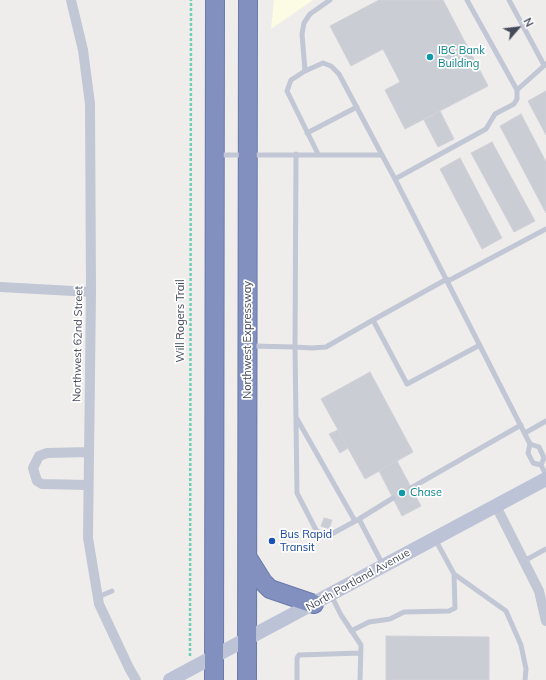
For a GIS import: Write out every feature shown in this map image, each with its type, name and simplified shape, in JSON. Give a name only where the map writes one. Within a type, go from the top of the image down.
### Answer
[{"type":"highway","points":[[214,680],[215,0]]},
{"type":"highway","name":"Northwest Expressway","points":[[247,680],[249,154],[248,0]]},
{"type":"highway","points":[[248,558],[263,582],[270,589],[314,604]]},
{"type":"main road","name":"North Portland Avenue","points":[[170,680],[546,479]]},
{"type":"street","name":"Northwest 62nd Street","points":[[71,0],[83,50],[90,104],[91,292],[88,538],[99,604],[128,668],[136,680]]},
{"type":"street","points":[[0,287],[91,292]]},
{"type":"street","points":[[88,485],[42,484],[37,481],[33,468],[40,456],[47,452],[89,452]]},
{"type":"street","points":[[496,506],[538,591],[546,621]]},
{"type":"lane","points":[[305,71],[302,34],[304,23],[310,14],[330,0]]},
{"type":"lane","points":[[395,179],[486,129],[495,114],[514,104],[517,99],[517,90],[467,0]]},
{"type":"lane","points":[[509,0],[545,65],[517,90]]},
{"type":"lane","points":[[318,154],[287,90],[291,80],[305,71],[323,63],[331,66],[339,74],[357,107],[448,280],[525,433],[530,444],[528,452],[533,463],[541,465],[546,475]]},
{"type":"lane","points":[[307,133],[357,107]]},
{"type":"lane","points":[[296,154],[294,347],[297,493],[316,530],[324,536],[328,536],[393,498]]},
{"type":"lane","points":[[215,155],[382,155]]},
{"type":"lane","points":[[248,346],[326,347],[373,320],[546,229]]},
{"type":"lane","points":[[373,320],[407,384],[480,345]]},
{"type":"lane","points":[[296,416],[384,566]]},
{"type":"lane","points":[[525,433],[546,421]]},
{"type":"lane","points":[[411,488],[521,425]]},
{"type":"lane","points":[[530,444],[538,447],[544,458],[541,465]]},
{"type":"lane","points":[[434,538],[454,574],[506,611],[521,646],[526,669],[525,680]]},
{"type":"lane","points":[[524,561],[546,549]]},
{"type":"lane","points":[[352,631],[369,622],[390,620],[404,612],[449,612],[455,608],[454,574]]},
{"type":"lane","points":[[98,597],[112,591]]},
{"type":"lane","points":[[331,595],[341,615],[360,645],[360,680]]},
{"type":"lane","points":[[297,680],[297,658],[299,655],[360,653]]},
{"type":"path","name":"Will Rogers Trail","points":[[190,643],[191,0]]},
{"type":"shaded area","points":[[274,0],[313,0],[271,29]]},
{"type":"building","name":"IBC Bank Building","points":[[379,0],[443,0],[488,86],[405,129],[385,90],[400,82],[383,49],[351,66],[330,26]]},
{"type":"building","points":[[546,91],[546,135],[528,101]]},
{"type":"building","points":[[440,111],[454,139],[438,147],[424,120]]},
{"type":"building","points":[[521,114],[546,162],[546,213],[500,126]]},
{"type":"building","points":[[492,142],[535,221],[514,232],[471,153]]},
{"type":"building","points":[[460,158],[502,238],[482,249],[440,169]]},
{"type":"building","name":"Chase","points":[[370,372],[413,452],[365,479],[321,399]]},
{"type":"building","points":[[338,430],[348,448],[340,453],[329,434]]},
{"type":"building","name":"Chase","points":[[397,461],[421,506],[402,516],[379,471]]},
{"type":"building","points":[[324,518],[332,520],[329,529],[321,526]]},
{"type":"building","points":[[386,636],[489,637],[489,680],[386,680]]},
{"type":"place","name":"IBC Bank Building","points":[[430,57]]},
{"type":"place","name":"Chase","points":[[402,493]]},
{"type":"place","name":"Bus Rapid Transit","points":[[272,541]]}]
